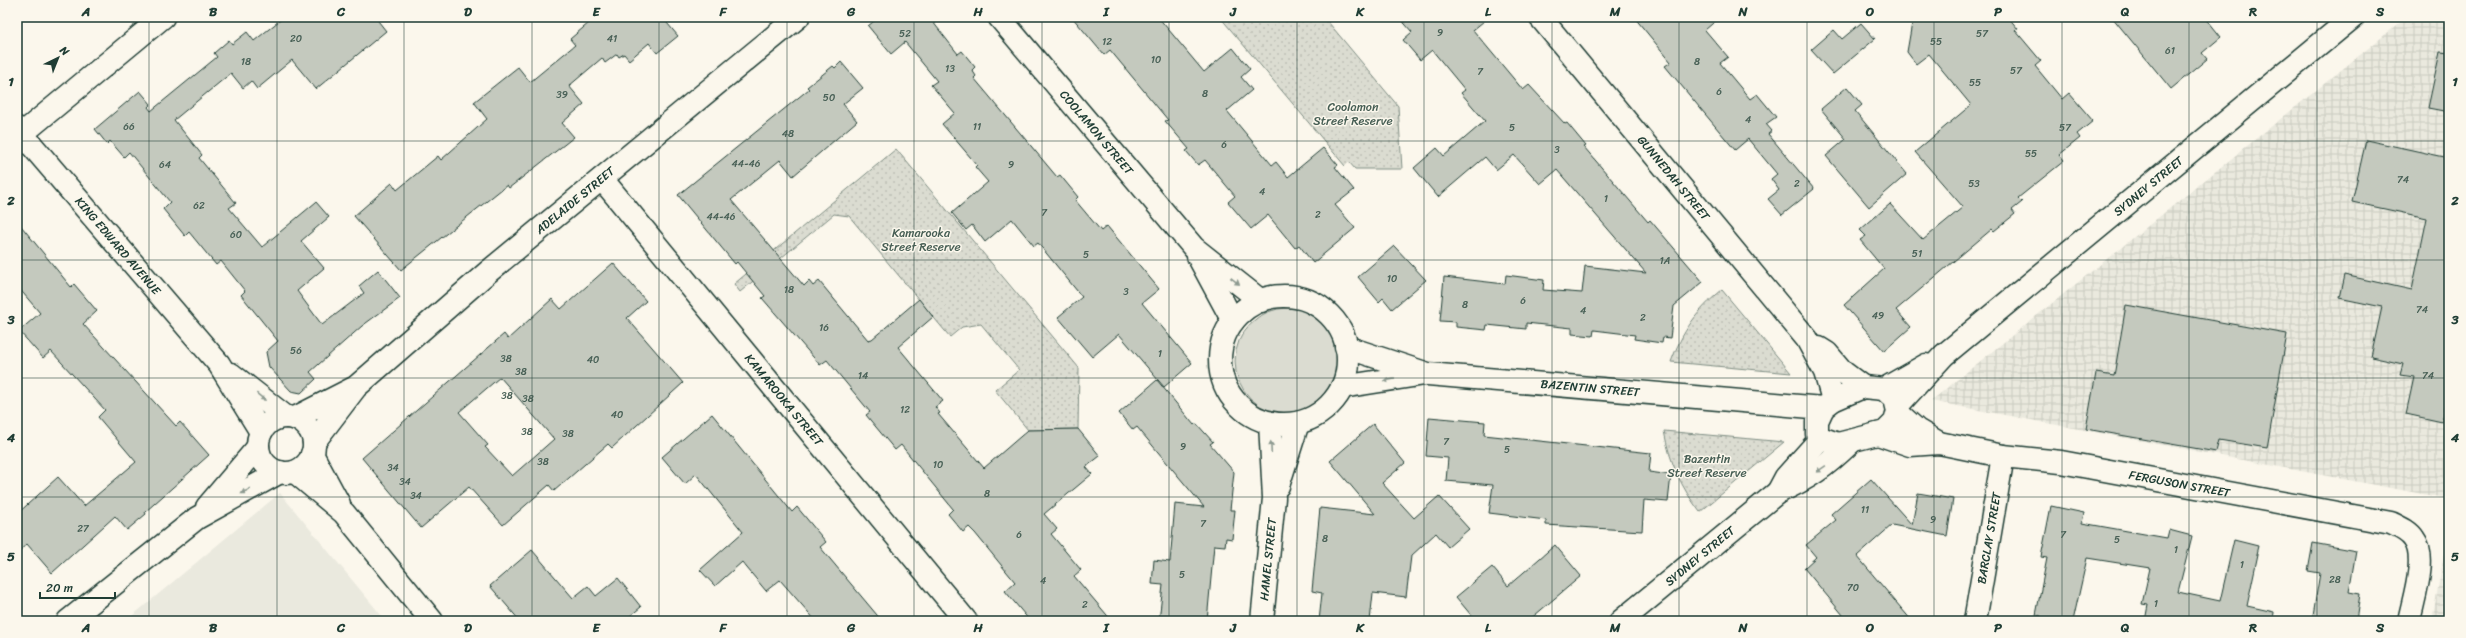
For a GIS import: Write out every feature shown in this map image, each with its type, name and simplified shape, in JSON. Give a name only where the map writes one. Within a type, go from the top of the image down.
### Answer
[{"type":"street","points":[[19,133],[163,17]]},
{"type":"street","name":"ADELAIDE STREET","points":[[313,448],[356,387],[488,272],[798,17]]},
{"type":"street","name":"COOLAMON STREET","points":[[999,17],[1194,248],[1261,301]]},
{"type":"street","name":"GUNNEDAH STREET","points":[[1540,17],[1807,339],[1825,372],[1823,418]]},
{"type":"street","name":"SYDNEY STREET","points":[[1823,418],[1833,444],[1850,442],[1878,434],[1892,425],[1898,409],[1944,355],[2353,17]]},
{"type":"street","name":"KING EDWARD AVENUE","points":[[19,133],[219,364],[290,418]]},
{"type":"street","name":"KAMAROOKA STREET","points":[[602,179],[966,621]]},
{"type":"street","name":"COOLAMON STREET","points":[[1194,248],[1233,321]]},
{"type":"street","points":[[1285,296],[1309,301],[1320,307],[1337,324],[1346,347],[1348,367],[1342,387],[1329,406],[1320,414],[1298,423],[1270,423],[1246,412],[1229,393],[1224,382],[1220,356],[1227,332],[1233,321],[1246,309],[1261,301],[1285,296]]},
{"type":"street","name":"GUNNEDAH STREET","points":[[1807,339],[1827,353],[1843,372],[1873,388]]},
{"type":"street","name":"BAZENTIN STREET","points":[[1346,347],[1428,374],[1752,403],[1823,418]]},
{"type":"street","name":"SYDNEY STREET","points":[[1778,492],[1823,418],[1873,388],[1944,355]]},
{"type":"street","name":"KING EDWARD AVENUE","points":[[219,364],[260,439]]},
{"type":"street","name":"BAZENTIN STREET","points":[[1342,387],[1428,374]]},
{"type":"street","name":"ADELAIDE STREET","points":[[290,418],[356,387]]},
{"type":"street","points":[[1873,388],[1892,396],[1898,409]]},
{"type":"street","name":"FERGUSON STREET","points":[[1898,409],[1918,430],[1939,443]]},
{"type":"street","points":[[197,518],[260,439],[271,421],[290,418],[308,427],[313,448],[344,514]]},
{"type":"street","name":"HAMEL STREET","points":[[1262,621],[1274,498],[1270,423]]},
{"type":"street","name":"HAMEL STREET","points":[[1274,498],[1298,423]]},
{"type":"street","name":"FERGUSON STREET","points":[[1878,434],[1910,445],[1939,443],[2003,456],[2061,462],[2384,522],[2402,528],[2414,538],[2419,550],[2420,561],[2409,621]]},
{"type":"street","points":[[260,439],[265,463],[287,472],[344,514],[432,621]]},
{"type":"street","name":"SYDNEY STREET","points":[[1621,621],[1778,492],[1805,481],[1827,465],[1850,442]]},
{"type":"street","points":[[68,621],[197,518],[287,472],[306,465],[313,448]]},
{"type":"street","name":"BARCLAY STREET","points":[[1975,621],[2003,456]]},
{"type":"shaded area","points":[[2407,17],[2449,17],[2449,499],[1931,401]]},
{"type":"shaded area","points":[[280,493],[386,621],[126,621]]},
{"type":"shaded area","points":[[2449,527],[2449,621],[2432,621]]},
{"type":"green space","name":"Coolamon Street Reserve","points":[[1220,17],[1324,17],[1398,106],[1402,169],[1355,169],[1349,162],[1345,166]]},
{"type":"green space","name":"Kamarooka Street Reserve","points":[[896,149],[1079,368],[1078,429],[1028,430],[995,390],[1019,370],[981,324],[962,327],[950,337],[849,216],[834,214],[740,292],[734,284]]},
{"type":"green space","points":[[1722,290],[1791,373],[1671,362],[1685,331],[1691,322],[1705,305]]},
{"type":"green space","points":[[1288,308],[1308,312],[1325,324],[1337,341],[1341,361],[1337,381],[1325,398],[1308,410],[1288,414],[1268,410],[1251,398],[1239,381],[1235,361],[1239,341],[1251,324],[1268,312]]},
{"type":"green space","name":"Bazentin Street Reserve","points":[[1664,431],[1784,442],[1700,512],[1687,493],[1677,474],[1669,454]]},
{"type":"building","points":[[284,17],[375,17],[386,31],[316,89],[292,60],[257,89],[251,81],[243,88],[231,73],[174,120],[202,155],[199,158],[236,203],[229,208],[262,247],[316,202],[329,217],[301,241],[324,268],[297,291],[322,325],[364,293],[359,286],[378,270],[400,298],[362,326],[310,372],[316,379],[301,393],[291,391],[269,367],[266,352],[278,341],[241,295],[245,291],[221,261],[216,265],[189,232],[185,236],[163,209],[170,202],[129,152],[124,157],[110,141],[107,144],[95,129],[140,91],[151,104],[148,107],[151,111],[217,57],[214,53],[229,40],[232,44],[247,32],[254,41]]},
{"type":"building","points":[[596,17],[662,17],[678,36],[657,53],[649,43],[629,60],[624,54],[619,57],[617,54],[605,63],[602,58],[569,86],[584,104],[562,123],[574,137],[509,188],[507,185],[401,270],[354,216],[392,183],[397,190],[438,156],[441,160],[487,119],[474,102],[518,67],[530,82],[575,45],[570,39]]},
{"type":"building","points":[[879,17],[929,17],[958,54],[962,51],[975,67],[972,70],[976,76],[974,78],[1057,177],[1060,175],[1078,197],[1075,200],[1101,231],[1107,226],[1159,289],[1142,303],[1192,363],[1164,387],[1119,334],[1092,357],[1058,317],[1082,297],[1038,243],[1034,246],[1012,219],[985,242],[972,225],[966,230],[952,213],[988,182],[975,167],[977,165],[942,124],[955,113],[931,85],[937,81],[905,42],[891,54],[868,26]]},
{"type":"building","points":[[1072,17],[1158,17],[1204,72],[1233,48],[1250,69],[1241,77],[1252,90],[1227,111],[1272,165],[1276,162],[1288,177],[1323,148],[1338,165],[1335,167],[1354,190],[1335,205],[1355,228],[1313,263],[1299,245],[1295,248],[1268,215],[1251,229],[1228,202],[1235,196],[1205,160],[1198,165],[1186,151],[1189,149],[1165,121],[1168,120],[1110,50],[1104,55]]},
{"type":"building","points":[[1399,17],[1489,17],[1473,30],[1523,90],[1529,85],[1565,124],[1567,123],[1586,146],[1584,147],[1648,222],[1650,220],[1703,282],[1674,306],[1670,338],[1663,337],[1662,343],[1634,339],[1635,335],[1594,330],[1593,336],[1572,334],[1572,328],[1526,323],[1526,329],[1487,325],[1486,330],[1456,327],[1456,322],[1440,321],[1444,277],[1505,284],[1506,275],[1544,280],[1543,290],[1582,293],[1585,266],[1646,273],[1557,170],[1540,184],[1514,155],[1496,170],[1485,157],[1438,197],[1414,168],[1437,148],[1444,156],[1485,121],[1461,93],[1465,90],[1432,50],[1420,60],[1403,40],[1412,32]]},
{"type":"building","points":[[1634,17],[1720,17],[1705,30],[1728,57],[1720,63],[1750,99],[1757,94],[1776,117],[1766,124],[1772,131],[1768,134],[1814,189],[1782,215],[1768,199],[1779,190],[1771,179],[1777,174],[1748,139],[1735,150],[1665,66],[1671,62]]},
{"type":"building","points":[[1920,17],[2008,17],[2018,29],[2015,30],[2041,61],[2035,66],[2062,99],[2069,93],[2093,121],[2077,134],[2080,138],[2059,155],[2064,161],[2018,198],[2022,202],[2012,210],[2015,214],[1994,231],[1992,229],[1896,310],[1911,327],[1884,351],[1844,305],[1884,269],[1860,240],[1866,236],[1860,230],[1890,204],[1923,240],[1963,207],[1915,152],[1971,105],[1929,54],[1916,64],[1907,52],[1912,23]]},
{"type":"building","points":[[2112,17],[2205,17],[2221,37],[2202,53],[2207,59],[2171,89]]},
{"type":"building","points":[[1861,23],[1875,39],[1833,74],[1811,50],[1834,30],[1842,39]]},
{"type":"building","points":[[2440,52],[2449,53],[2449,112],[2428,108]]},
{"type":"building","points":[[841,62],[863,88],[843,104],[857,121],[793,176],[780,160],[731,200],[804,286],[809,281],[813,286],[819,281],[868,340],[872,339],[919,299],[933,317],[898,347],[943,401],[935,407],[940,413],[938,414],[984,468],[1028,430],[1078,429],[1100,456],[1086,467],[1092,474],[1044,514],[1057,529],[1051,534],[1081,570],[1074,576],[1112,621],[1030,621],[1005,591],[1015,582],[975,533],[969,527],[963,532],[948,514],[953,509],[901,445],[895,450],[866,415],[870,412],[827,360],[820,365],[762,298],[765,296],[737,262],[735,264],[678,195],[809,89],[807,87],[833,66],[835,68]]},
{"type":"building","points":[[1847,87],[1862,105],[1855,111],[1907,174],[1869,207],[1826,156],[1846,139],[1821,109]]},
{"type":"building","points":[[2366,140],[2449,158],[2449,389],[2442,422],[2406,414],[2414,377],[2400,375],[2403,364],[2371,357],[2382,307],[2339,298],[2344,275],[2412,290],[2427,218],[2352,202]]},
{"type":"building","points":[[17,221],[71,287],[74,284],[97,311],[83,324],[176,426],[180,422],[209,455],[127,530],[115,516],[52,573],[27,544],[17,553],[17,514],[58,477],[84,506],[136,462],[98,417],[105,410],[51,351],[43,358],[19,331],[40,313],[17,286]]},
{"type":"building","points":[[1394,246],[1426,280],[1392,309],[1383,298],[1379,302],[1358,277]]},
{"type":"building","points":[[613,263],[646,301],[627,318],[683,383],[612,448],[608,444],[554,491],[549,485],[503,525],[469,487],[421,528],[362,458],[504,334],[508,339],[552,299],[561,309]],"holes":[[[500,377],[554,439],[512,476],[485,447],[488,445],[459,412]]]},
{"type":"building","points":[[2126,305],[2287,334],[2267,448],[2219,440],[2216,452],[2086,429],[2096,373],[2114,376]]},
{"type":"building","points":[[1157,380],[1194,425],[1196,423],[1213,442],[1210,444],[1234,472],[1230,510],[1235,510],[1232,539],[1226,538],[1225,546],[1214,545],[1207,621],[1159,621],[1163,585],[1152,584],[1154,560],[1170,562],[1175,504],[1204,507],[1137,427],[1133,430],[1119,413]]},
{"type":"building","points":[[712,414],[792,512],[797,507],[826,542],[820,547],[882,621],[816,621],[780,580],[766,591],[742,562],[715,586],[700,570],[743,532],[696,474],[685,484],[662,457]]},
{"type":"building","points":[[1429,417],[1485,422],[1484,435],[1651,453],[1649,472],[1671,475],[1668,502],[1644,500],[1642,531],[1546,525],[1546,520],[1489,513],[1493,485],[1446,481],[1448,458],[1426,456]]},
{"type":"building","points":[[1373,424],[1405,463],[1382,483],[1414,518],[1439,496],[1469,529],[1448,547],[1436,533],[1411,556],[1406,597],[1373,593],[1370,621],[1319,621],[1322,593],[1312,591],[1320,508],[1375,514],[1330,461]]},
{"type":"building","points":[[1871,479],[1912,525],[1918,493],[1953,499],[1947,536],[1892,525],[1857,556],[1912,621],[1848,621],[1804,568],[1816,557],[1806,545],[1836,520],[1831,514]]},
{"type":"building","points":[[2051,506],[2084,513],[2082,523],[2167,538],[2169,530],[2192,536],[2178,592],[2220,601],[2234,540],[2258,546],[2256,554],[2258,554],[2247,606],[2274,612],[2273,621],[2145,621],[2148,605],[2142,604],[2150,568],[2087,558],[2073,621],[2040,621],[2041,616],[2036,615],[2047,558],[2041,557]]},
{"type":"building","points":[[2313,543],[2356,551],[2349,592],[2360,594],[2356,621],[2312,621],[2320,573],[2308,571]]},
{"type":"building","points":[[1555,545],[1581,576],[1528,621],[1476,621],[1456,597],[1492,567],[1508,586]]},
{"type":"building","points":[[532,550],[573,598],[588,586],[596,596],[618,578],[641,607],[624,621],[520,621],[490,586]]}]
